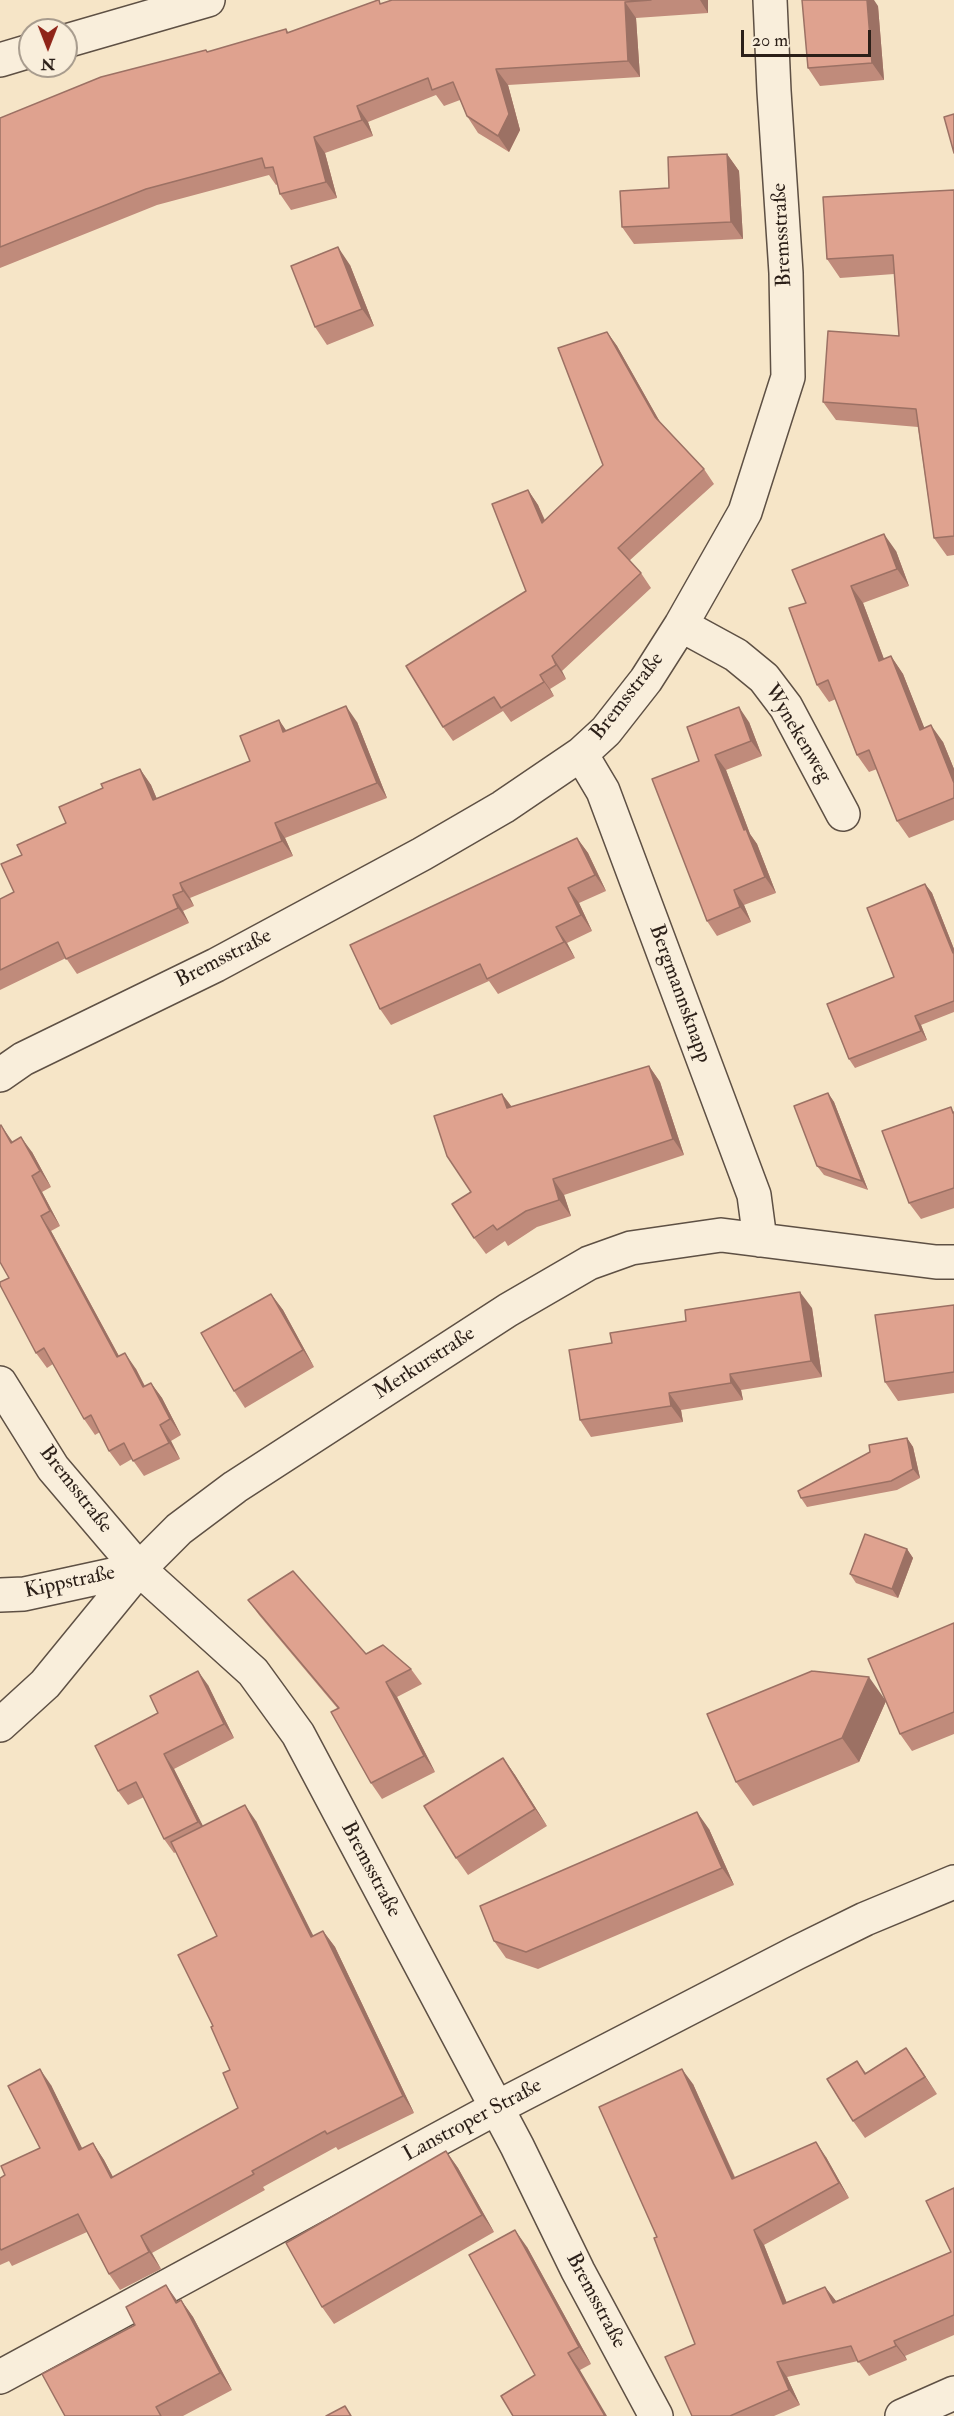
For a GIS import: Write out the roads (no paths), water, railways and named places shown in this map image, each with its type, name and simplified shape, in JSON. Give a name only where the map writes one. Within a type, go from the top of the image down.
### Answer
[{"type":"street","points":[[78,38],[208,0]]},
{"type":"street","name":"Bremsstraße","points":[[0,1075],[23,1059],[216,965],[422,854],[503,807],[581,754],[606,731],[646,680],[681,625],[745,512],[788,377],[786,273],[770,0]]},
{"type":"street","points":[[0,60],[18,55]]},
{"type":"street","name":"Wynekenweg","points":[[681,625],[736,655],[764,678],[786,707],[843,814]]},
{"type":"street","name":"Bergmannsknapp","points":[[581,754],[603,791],[746,1173],[754,1195],[760,1240]]},
{"type":"street","name":"Merkurstraße","points":[[0,1725],[45,1684],[139,1569],[179,1529],[235,1487],[508,1310],[589,1263],[631,1248],[721,1235],[936,1262],[954,1262]]},
{"type":"street","name":"Bremsstraße","points":[[0,1383],[53,1468],[139,1569],[253,1672],[298,1734],[656,2416]]},
{"type":"street","name":"Kippstraße","points":[[0,1594],[24,1594],[139,1569]]},
{"type":"street","name":"Lanstroper Straße","points":[[0,2377],[496,2108],[795,1953],[865,1919],[951,1893]]},
{"type":"street","points":[[902,2416],[954,2393]]}]
